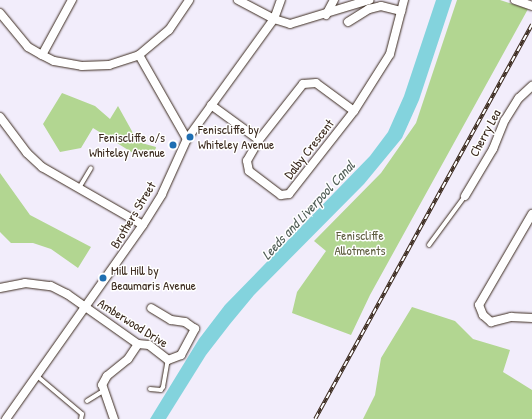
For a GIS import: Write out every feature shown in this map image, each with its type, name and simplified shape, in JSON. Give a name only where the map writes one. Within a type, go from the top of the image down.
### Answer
[{"type":"street","points":[[42,55],[72,0]]},
{"type":"street","points":[[0,13],[28,47],[54,61],[82,66],[109,65],[139,55],[169,30],[189,0]]},
{"type":"street","points":[[238,0],[274,19],[290,24],[326,15],[369,0]]},
{"type":"street","name":"Brothers Street","points":[[6,419],[86,308],[143,225],[162,194],[187,139],[274,19],[281,0]]},
{"type":"street","points":[[326,15],[334,0]]},
{"type":"street","name":"Dalby Crescent","points":[[354,111],[316,83],[303,84],[259,140],[247,161],[249,171],[281,195],[289,194],[354,111],[390,54],[404,0]]},
{"type":"street","points":[[515,0],[532,6]]},
{"type":"street","points":[[348,22],[369,9],[381,6],[401,11]]},
{"type":"street","points":[[139,55],[187,139]]},
{"type":"street","name":"Cherry Lea","points":[[465,196],[493,149],[505,120],[519,98],[532,86]]},
{"type":"street","points":[[211,105],[259,140]]},
{"type":"street","points":[[0,117],[27,153],[42,167],[143,225]]},
{"type":"street","points":[[532,214],[479,305],[483,315],[491,322],[511,317],[532,318]]},
{"type":"street","name":"Amberwood Drive","points":[[0,288],[25,283],[50,286],[67,294],[138,344],[149,345],[168,360],[181,355],[195,329],[186,322],[171,320],[151,308]]},
{"type":"street","points":[[114,419],[110,403],[103,391],[102,386],[108,376],[128,359],[138,344]]},
{"type":"lane","points":[[79,188],[91,168]]},
{"type":"lane","points":[[429,245],[465,196]]},
{"type":"lane","points":[[150,389],[161,390],[163,387],[168,360]]},
{"type":"lane","points":[[37,376],[82,414],[81,419]]},
{"type":"lane","points":[[87,401],[103,391]]},
{"type":"green space","name":"Feniscliffe Allotments","points":[[457,0],[500,0],[528,9],[370,295],[351,335],[292,313],[297,292],[326,251],[314,241],[381,173],[416,123]]},
{"type":"green space","points":[[62,93],[95,106],[110,119],[118,106],[138,142],[156,147],[155,152],[141,158],[93,128],[81,148],[60,152],[43,124]]},
{"type":"green space","points":[[0,173],[30,215],[91,247],[78,268],[51,249],[33,243],[11,243],[0,232]]},
{"type":"green space","points":[[412,307],[455,321],[473,339],[510,350],[503,372],[532,390],[532,419],[363,419],[375,395],[381,358]]},
{"type":"water","points":[[436,0],[452,0],[419,100],[402,138],[364,184],[254,295],[206,355],[166,419],[150,419],[199,339],[225,305],[370,156],[388,132],[404,96]]},
{"type":"railway","points":[[315,419],[532,25]]},
{"type":"place","name":"Feniscliffe by Whiteley Avenue","points":[[190,137]]},
{"type":"place","name":"Feniscliffe o/s Whiteley Avenue","points":[[173,145]]},
{"type":"place","name":"Mill Hill by Beaumaris Avenue","points":[[103,278]]},
{"type":"water label","name":"Leeds and Liverpool Canal","points":[[308,210]]}]
